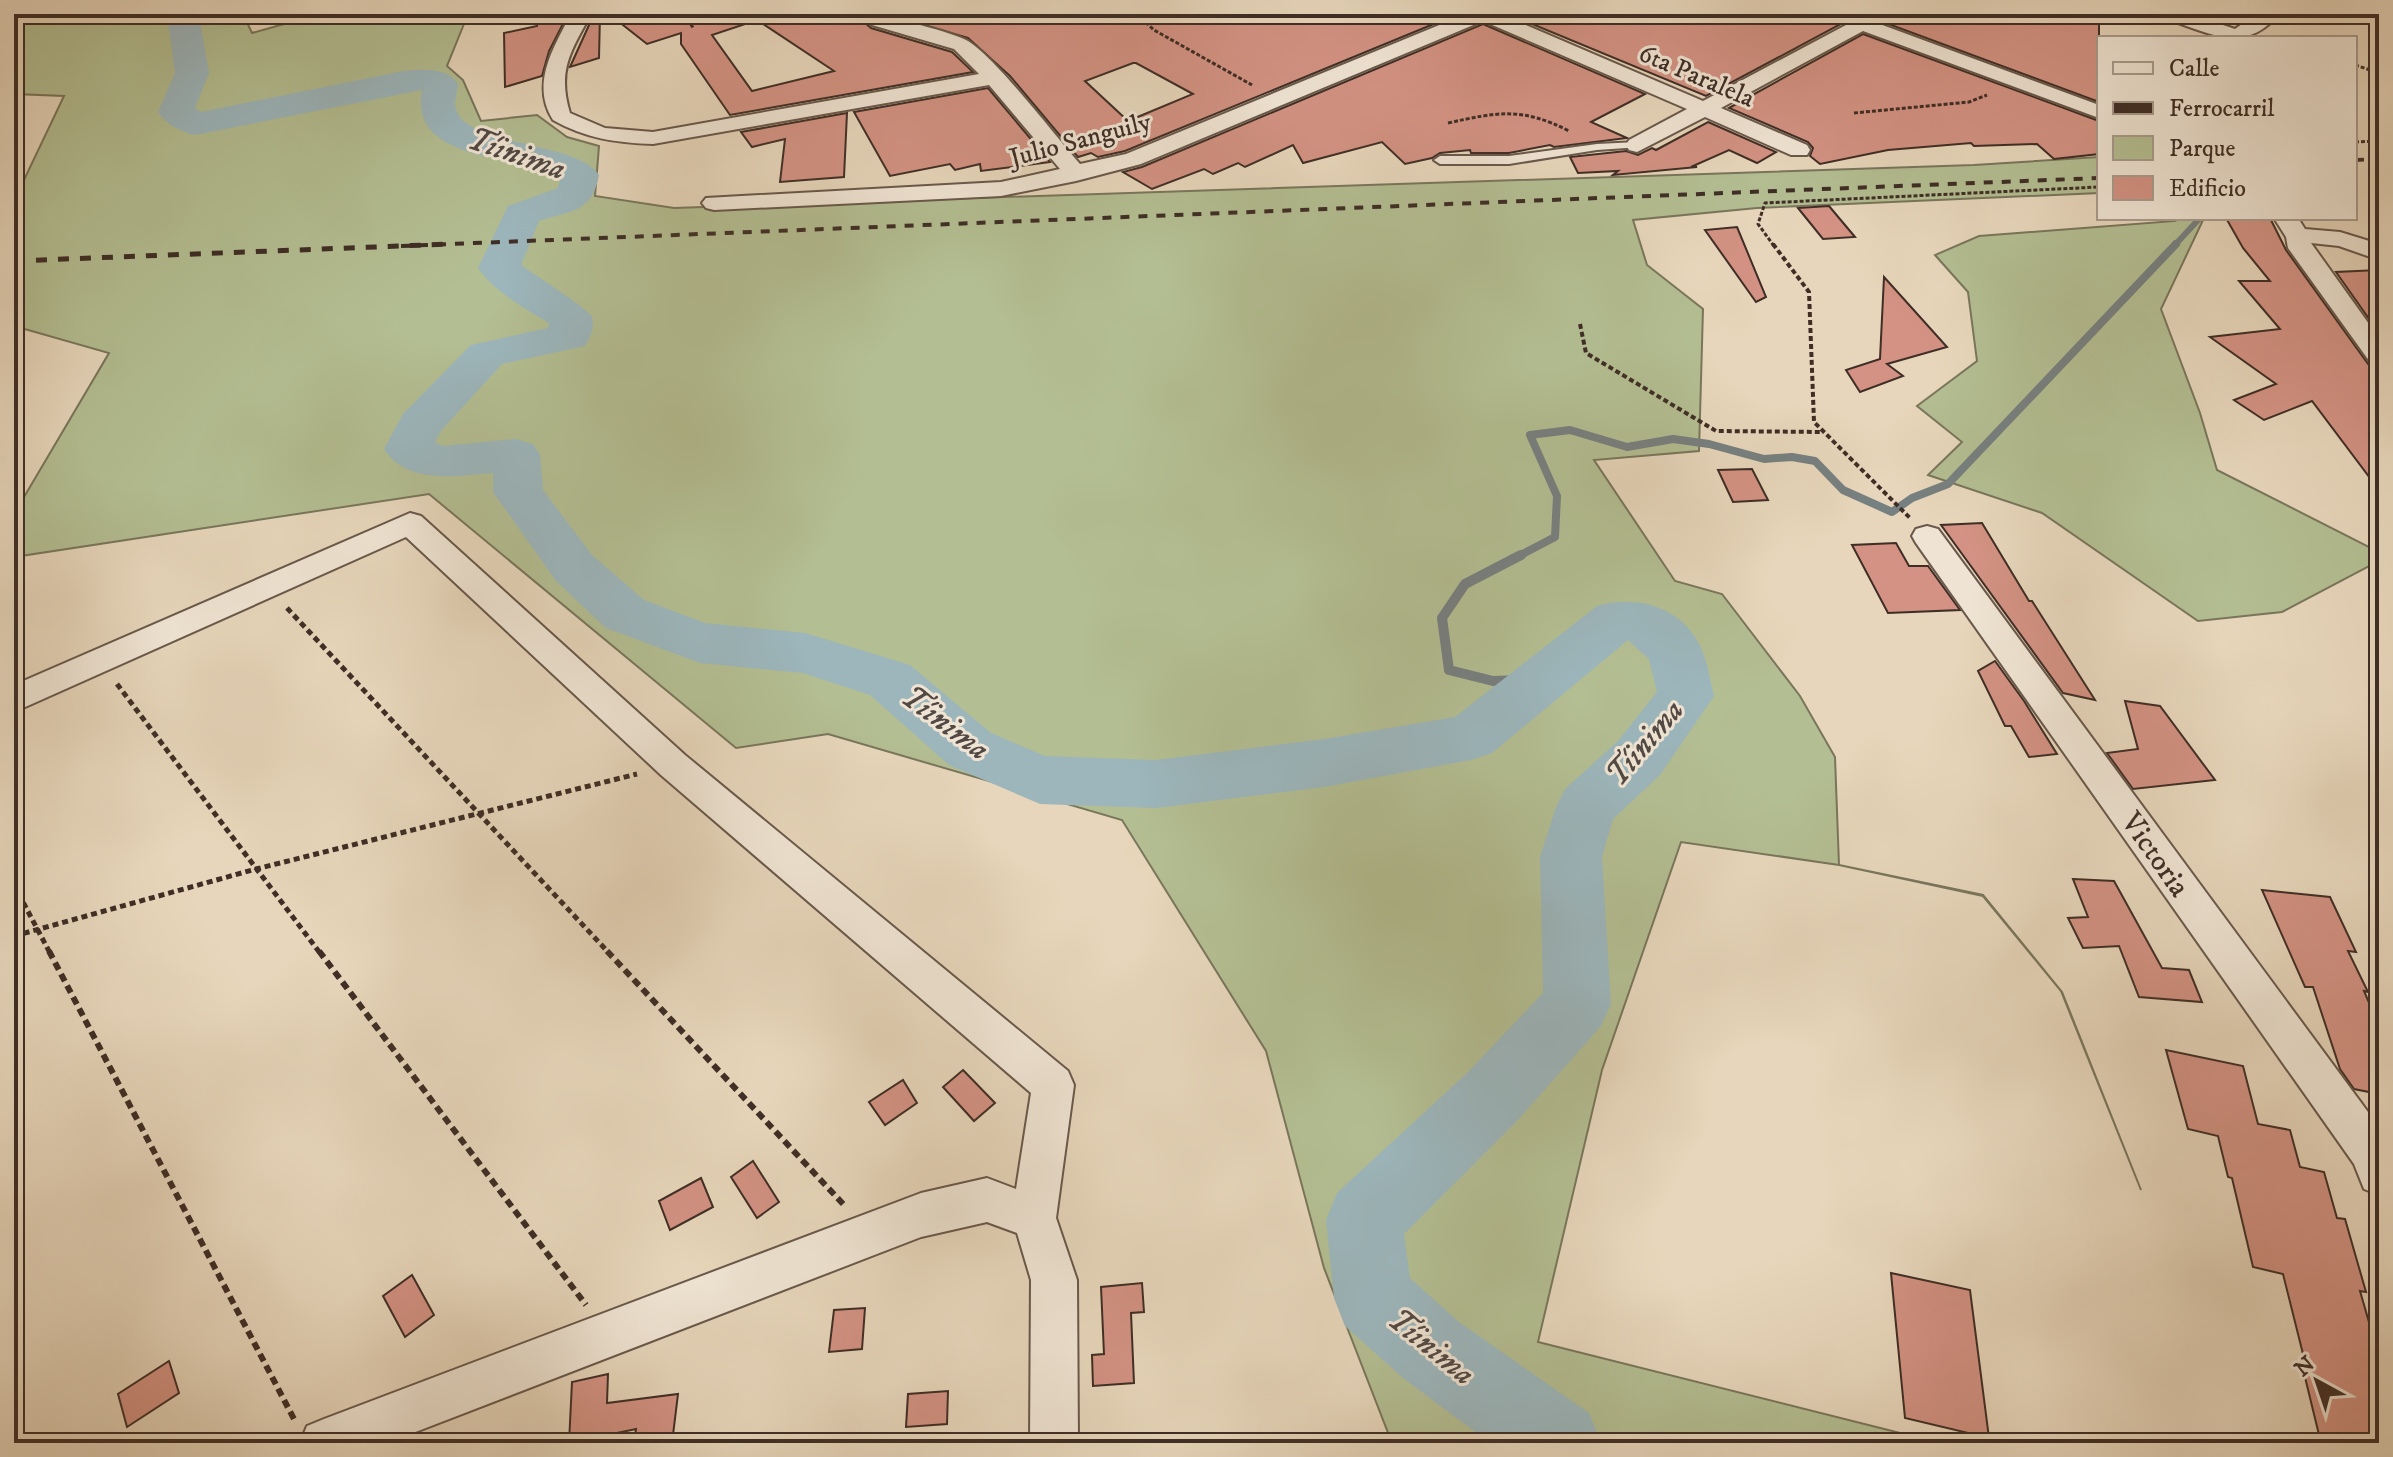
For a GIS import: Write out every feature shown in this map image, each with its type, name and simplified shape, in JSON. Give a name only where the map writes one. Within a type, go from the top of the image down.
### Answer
[{"type":"street","points":[[581,14],[553,68],[551,88],[560,116],[585,130],[609,137],[653,138],[991,78]]},
{"type":"street","points":[[868,14],[879,21],[961,45],[988,71],[1076,174]]},
{"type":"street","name":"Julio Sanguily","points":[[714,203],[1001,189],[1076,174],[1133,159],[1484,14]]},
{"type":"street","name":"6ta Paralela","points":[[1484,14],[1799,150]]},
{"type":"street","points":[[1834,14],[1871,19],[2097,111]]},
{"type":"street","points":[[2171,14],[2234,36]]},
{"type":"street","points":[[2238,36],[2269,14]]},
{"type":"street","points":[[1637,145],[1871,19]]},
{"type":"street","points":[[2379,253],[2348,239],[2299,224],[2300,248],[2379,356]]},
{"type":"street","points":[[14,699],[410,523],[673,765],[1053,1085],[1034,1218],[1054,1280],[1054,1443]]},
{"type":"street","name":"Victoria","points":[[1927,536],[2062,718],[2233,963],[2373,1154],[2379,1174]]},
{"type":"street","points":[[311,1436],[608,1335],[921,1215],[987,1200],[1034,1218]]},
{"type":"lane","points":[[1440,160],[1509,160],[1597,147],[1637,145]]},
{"type":"path","points":[[684,14],[694,29]]},
{"type":"path","points":[[1137,14],[1154,30],[1277,99]]},
{"type":"path","points":[[2357,66],[2379,73]]},
{"type":"path","points":[[1854,113],[1969,102],[2020,82]]},
{"type":"path","points":[[1448,123],[1520,111],[1540,115],[1597,147]]},
{"type":"path","points":[[2357,142],[2379,141]]},
{"type":"path","points":[[1927,536],[1814,422],[1809,292],[1758,224],[1765,203],[2097,187]]},
{"type":"path","points":[[1580,324],[1586,353],[1716,431],[1824,432]]},
{"type":"path","points":[[267,586],[871,1234]]},
{"type":"path","points":[[99,661],[608,1335]]},
{"type":"path","points":[[14,936],[256,869],[673,765]]},
{"type":"path","points":[[14,885],[311,1436]]},
{"type":"green space","points":[[14,14],[243,14],[252,33],[298,20],[303,14],[468,14],[447,66],[463,80],[481,121],[537,115],[567,137],[599,146],[595,196],[674,208],[1974,165],[2097,157],[2097,193],[1757,208],[1633,220],[1647,265],[1703,309],[1699,451],[1594,460],[1675,581],[1722,594],[1800,696],[1835,757],[1839,865],[1681,842],[1602,1070],[1538,1342],[1924,1439],[1876,1433],[1877,1443],[1392,1443],[1324,1268],[1266,1051],[1122,820],[828,734],[736,748],[429,494],[14,557],[14,514],[109,353],[14,326],[14,185],[24,180],[64,96],[14,94]]},
{"type":"green space","points":[[2203,220],[2161,309],[2200,413],[2217,470],[2379,552],[2379,561],[2282,612],[2198,621],[2042,513],[1928,475],[1962,442],[1917,406],[1977,361],[1968,292],[1935,255],[1979,236]]},
{"type":"green space","points":[[1839,865],[1983,895],[2062,992],[2141,1190],[2061,991],[1983,896]]},
{"type":"building","points":[[537,14],[568,14],[549,51],[542,76],[505,87],[504,33],[537,26]]},
{"type":"building","points":[[594,14],[600,14],[599,58],[570,67]]},
{"type":"building","points":[[609,14],[855,14],[871,28],[952,52],[973,72],[730,115],[681,44],[681,33],[647,44]],"holes":[[[757,20],[834,71],[752,91],[712,35]]]},
{"type":"building","points":[[884,14],[1458,14],[1125,151],[1098,157],[1091,153],[1078,157],[1010,76],[968,38]],"holes":[[[1136,63],[1193,94],[1128,121],[1085,81]]]},
{"type":"building","points":[[1508,14],[1821,14],[1839,25],[1706,96]]},
{"type":"building","points":[[1884,14],[2099,14],[2097,101],[1883,22],[1886,18]]},
{"type":"building","points":[[1483,24],[1645,94],[1591,122],[1627,138],[1550,145],[1509,153],[1471,153],[1470,150],[1440,153],[1405,164],[1382,142],[1303,163],[1293,145],[1245,167],[1238,163],[1213,174],[1204,169],[1152,189],[1123,172],[1142,167]]},
{"type":"building","points":[[1863,34],[2097,120],[2097,154],[2054,159],[2037,144],[1974,146],[1971,143],[1888,150],[1820,164],[1810,156],[1813,148],[1808,142],[1729,108]]},
{"type":"building","points":[[988,88],[1050,162],[981,171],[980,164],[955,170],[950,164],[890,176],[854,112]]},
{"type":"building","points":[[847,113],[844,177],[780,182],[785,139],[752,147],[741,132]]},
{"type":"building","points":[[1708,122],[1776,152],[1757,163],[1729,150],[1693,166],[1697,167],[1613,175],[1618,171],[1578,173],[1570,157],[1626,151],[1638,155],[1652,148],[1656,150]]},
{"type":"building","points":[[1829,206],[1855,237],[1823,239],[1798,208]]},
{"type":"building","points":[[2227,220],[2271,220],[2286,250],[2368,364],[2379,367],[2379,490],[2312,401],[2264,420],[2234,400],[2276,384],[2210,337],[2280,329],[2239,281],[2270,281],[2243,248]]},
{"type":"building","points":[[1737,227],[1766,297],[1756,302],[1705,230]]},
{"type":"building","points":[[2379,270],[2379,333],[2336,272]]},
{"type":"building","points":[[1884,277],[1947,347],[1887,364],[1903,376],[1860,392],[1846,370],[1880,359]]},
{"type":"building","points":[[1752,469],[1768,500],[1733,502],[1718,470]]},
{"type":"building","points":[[1982,523],[2095,700],[2063,693],[1941,525]]},
{"type":"building","points":[[1896,543],[1909,566],[1928,566],[1960,610],[1888,613],[1852,545]]},
{"type":"building","points":[[1995,661],[2057,754],[2029,757],[2011,726],[2005,726],[1978,671]]},
{"type":"building","points":[[2125,701],[2160,706],[2215,780],[2133,789],[2107,753],[2138,749]]},
{"type":"building","points":[[2073,879],[2114,881],[2162,968],[2189,970],[2202,1002],[2139,997],[2119,946],[2083,948],[2068,918],[2088,917]]},
{"type":"building","points":[[2262,890],[2330,897],[2356,952],[2348,951],[2368,992],[2364,991],[2379,1026],[2379,1094],[2354,1089],[2340,1069],[2313,987],[2305,987]]},
{"type":"building","points":[[2166,1050],[2243,1066],[2258,1124],[2290,1130],[2300,1167],[2324,1172],[2337,1218],[2345,1219],[2366,1292],[2360,1291],[2379,1357],[2379,1443],[2321,1443],[2304,1373],[2308,1374],[2283,1274],[2253,1267],[2232,1178],[2228,1177],[2218,1136],[2188,1129]]},
{"type":"building","points":[[963,1070],[995,1103],[974,1121],[943,1087]]},
{"type":"building","points":[[903,1080],[917,1103],[885,1125],[869,1102]]},
{"type":"building","points":[[753,1161],[779,1202],[757,1218],[731,1177]]},
{"type":"building","points":[[701,1178],[713,1207],[670,1230],[659,1201]]},
{"type":"building","points":[[1891,1273],[1970,1290],[1989,1438],[1905,1418]]},
{"type":"building","points":[[412,1275],[434,1315],[405,1337],[383,1296]]},
{"type":"building","points":[[1142,1283],[1144,1312],[1131,1313],[1134,1383],[1093,1386],[1092,1355],[1104,1354],[1101,1287]]},
{"type":"building","points":[[865,1308],[862,1349],[829,1352],[834,1310]]},
{"type":"building","points":[[169,1361],[179,1393],[127,1427],[118,1394]]},
{"type":"building","points":[[608,1374],[607,1403],[678,1394],[672,1443],[634,1443],[636,1429],[569,1443],[572,1382]]},
{"type":"building","points":[[948,1391],[947,1424],[906,1427],[908,1394]]},
{"type":"waterway","name":"Tíinima","points":[[183,14],[192,73],[176,112],[195,124],[403,81],[426,79],[441,84],[437,105],[448,127],[488,148],[546,159],[580,175],[576,195],[522,214],[499,268],[543,302],[571,318],[569,337],[487,354],[420,425],[408,449],[438,462],[516,455],[518,492],[574,568],[625,614],[700,643],[805,653],[890,680],[970,749],[1040,780],[1156,784],[1324,763],[1471,737],[1616,620],[1643,621],[1675,650],[1686,696],[1639,758],[1586,807],[1571,857],[1577,1004],[1493,1096],[1364,1220],[1373,1298],[1431,1350],[1559,1443]]},
{"type":"waterway","points":[[2174,246],[2198,220]]},
{"type":"waterway","points":[[1517,557],[1555,537],[1557,496],[1530,435],[1570,430],[1627,447],[1673,439],[1709,444],[1764,459],[1792,457],[1815,461],[1843,490],[1892,512],[1912,498],[1948,484],[2176,244]]},
{"type":"waterway","points":[[1521,555],[1465,584],[1442,618],[1449,670],[1493,681],[1543,679]]},
{"type":"railway","points":[[2357,160],[2379,159]]},
{"type":"railway","points":[[449,244],[2097,178]]},
{"type":"railway","points":[[14,261],[449,244]]},
{"type":"railway","points":[[401,246],[449,244]]}]
